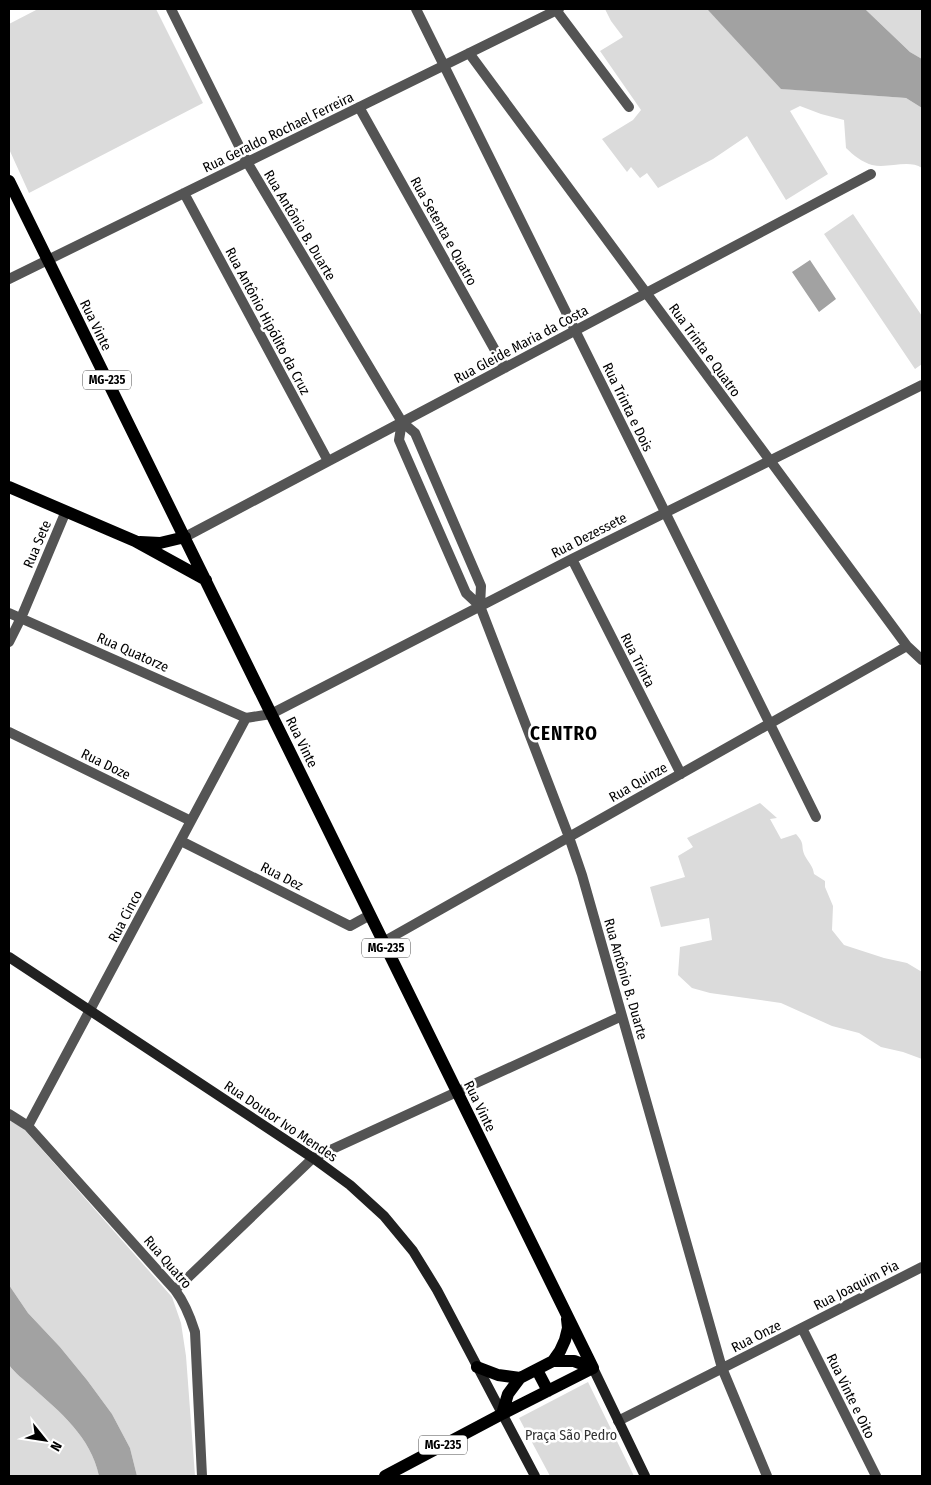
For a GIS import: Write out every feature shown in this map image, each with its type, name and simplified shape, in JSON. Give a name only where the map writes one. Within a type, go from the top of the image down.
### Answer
[{"type":"main road","name":"Rua Vinte","points":[[9,181],[567,1316]]},
{"type":"main road","points":[[9,486],[135,541],[206,580]]},
{"type":"main road","points":[[135,541],[160,543],[185,537]]},
{"type":"main road","points":[[502,1414],[508,1394],[520,1378],[553,1361],[560,1351],[568,1328],[567,1316]]},
{"type":"main road","name":"MG-235","points":[[385,1476],[593,1368],[567,1316]]},
{"type":"main road","points":[[553,1361],[574,1362],[593,1368]]},
{"type":"main road","points":[[477,1367],[498,1375],[520,1378]]},
{"type":"main road","points":[[537,1370],[548,1390]]},
{"type":"street","name":"Rua Antônio B. Duarte","points":[[171,9],[247,162],[402,422],[415,433],[481,586],[480,606],[582,874],[722,1368],[766,1476]]},
{"type":"street","name":"Rua Trinta e Dois","points":[[416,9],[816,817]]},
{"type":"street","name":"Rua Geraldo Rochael Ferreira","points":[[9,279],[558,10]]},
{"type":"street","points":[[558,10],[629,106]]},
{"type":"street","name":"Rua Trinta e Quatro","points":[[469,53],[907,646],[922,660]]},
{"type":"street","name":"Rua Setenta e Quatro","points":[[359,107],[505,368]]},
{"type":"street","name":"Rua Gleide Maria da Costa","points":[[185,537],[871,174]]},
{"type":"street","name":"Rua Antônio Hipólito da Cruz","points":[[184,193],[328,461]]},
{"type":"street","name":"Rua Dezessete","points":[[246,718],[271,714],[665,512],[922,385]]},
{"type":"street","name":"Rua Antônio B. Duarte","points":[[402,422],[399,440],[466,593],[480,606]]},
{"type":"street","name":"Rua Sete","points":[[9,642],[66,511]]},
{"type":"street","name":"Rua Trinta","points":[[572,559],[681,774]]},
{"type":"street","name":"Rua Quatorze","points":[[9,612],[246,718]]},
{"type":"street","name":"Rua Quinze","points":[[383,942],[907,646]]},
{"type":"street","name":"Rua Cinco","points":[[28,1126],[246,718]]},
{"type":"street","name":"Rua Doze","points":[[9,732],[191,821]]},
{"type":"street","name":"Rua Dez","points":[[181,840],[350,926],[370,915]]},
{"type":"street","name":"Rua Doutor Ivo Mendes","points":[[9,957],[313,1158],[350,1185],[384,1216],[413,1251],[437,1290],[502,1414]]},
{"type":"street","points":[[176,1290],[313,1158],[622,1016]]},
{"type":"street","name":"Rua Quatro","points":[[9,1114],[28,1126],[176,1290],[184,1303],[191,1317],[195,1332],[202,1476]]},
{"type":"street","name":"Rua Joaquim Pia","points":[[802,1328],[922,1267]]},
{"type":"street","name":"Rua Onze","points":[[618,1421],[802,1328]]},
{"type":"street","name":"Rua Vinte e Oito","points":[[802,1328],[876,1476]]},
{"type":"street","points":[[593,1368],[645,1476]]},
{"type":"street","points":[[502,1414],[535,1476]]},
{"type":"green space","points":[[38,9],[156,9],[203,103],[29,193],[9,149],[9,24]]},
{"type":"green space","points":[[605,9],[707,9],[784,89],[906,98],[922,108],[922,168],[911,164],[878,166],[865,162],[846,148],[844,120],[800,106],[790,111],[828,174],[786,200],[747,136],[713,159],[658,188],[647,173],[640,178],[631,167],[627,172],[602,139],[633,120],[641,110],[600,51],[623,37]]},
{"type":"green space","points":[[865,9],[922,9],[922,59],[910,52]]},
{"type":"green space","points":[[853,214],[922,316],[922,364],[915,369],[824,234]]},
{"type":"green space","points":[[760,803],[777,818],[770,819],[781,839],[796,834],[802,843],[805,856],[814,874],[825,881],[825,887],[833,906],[832,930],[844,945],[884,958],[907,963],[922,972],[922,1059],[881,1047],[859,1033],[832,1026],[781,1003],[710,993],[692,988],[678,975],[680,947],[712,940],[709,918],[661,927],[650,887],[685,877],[678,856],[693,847],[687,838]]},
{"type":"green space","points":[[9,1120],[23,1128],[172,1297],[181,1323],[186,1356],[195,1476],[137,1476],[130,1448],[112,1414],[60,1347],[28,1313],[9,1285]]},
{"type":"green space","points":[[9,1365],[53,1406],[82,1437],[95,1462],[99,1476],[9,1476]]},
{"type":"green space","name":"Praça São Pedro","points":[[588,1382],[634,1476],[550,1476],[519,1418]]},
{"type":"shaded area","points":[[707,9],[865,9],[910,52],[922,59],[922,108],[906,98],[781,89]]},
{"type":"shaded area","points":[[810,260],[836,299],[819,312],[792,272]]},
{"type":"shaded area","points":[[9,1285],[28,1313],[60,1347],[112,1414],[130,1448],[137,1476],[99,1476],[95,1462],[82,1437],[53,1406],[9,1365]]},
{"type":"district","name":"CENTRO","points":[[564,733]]}]
